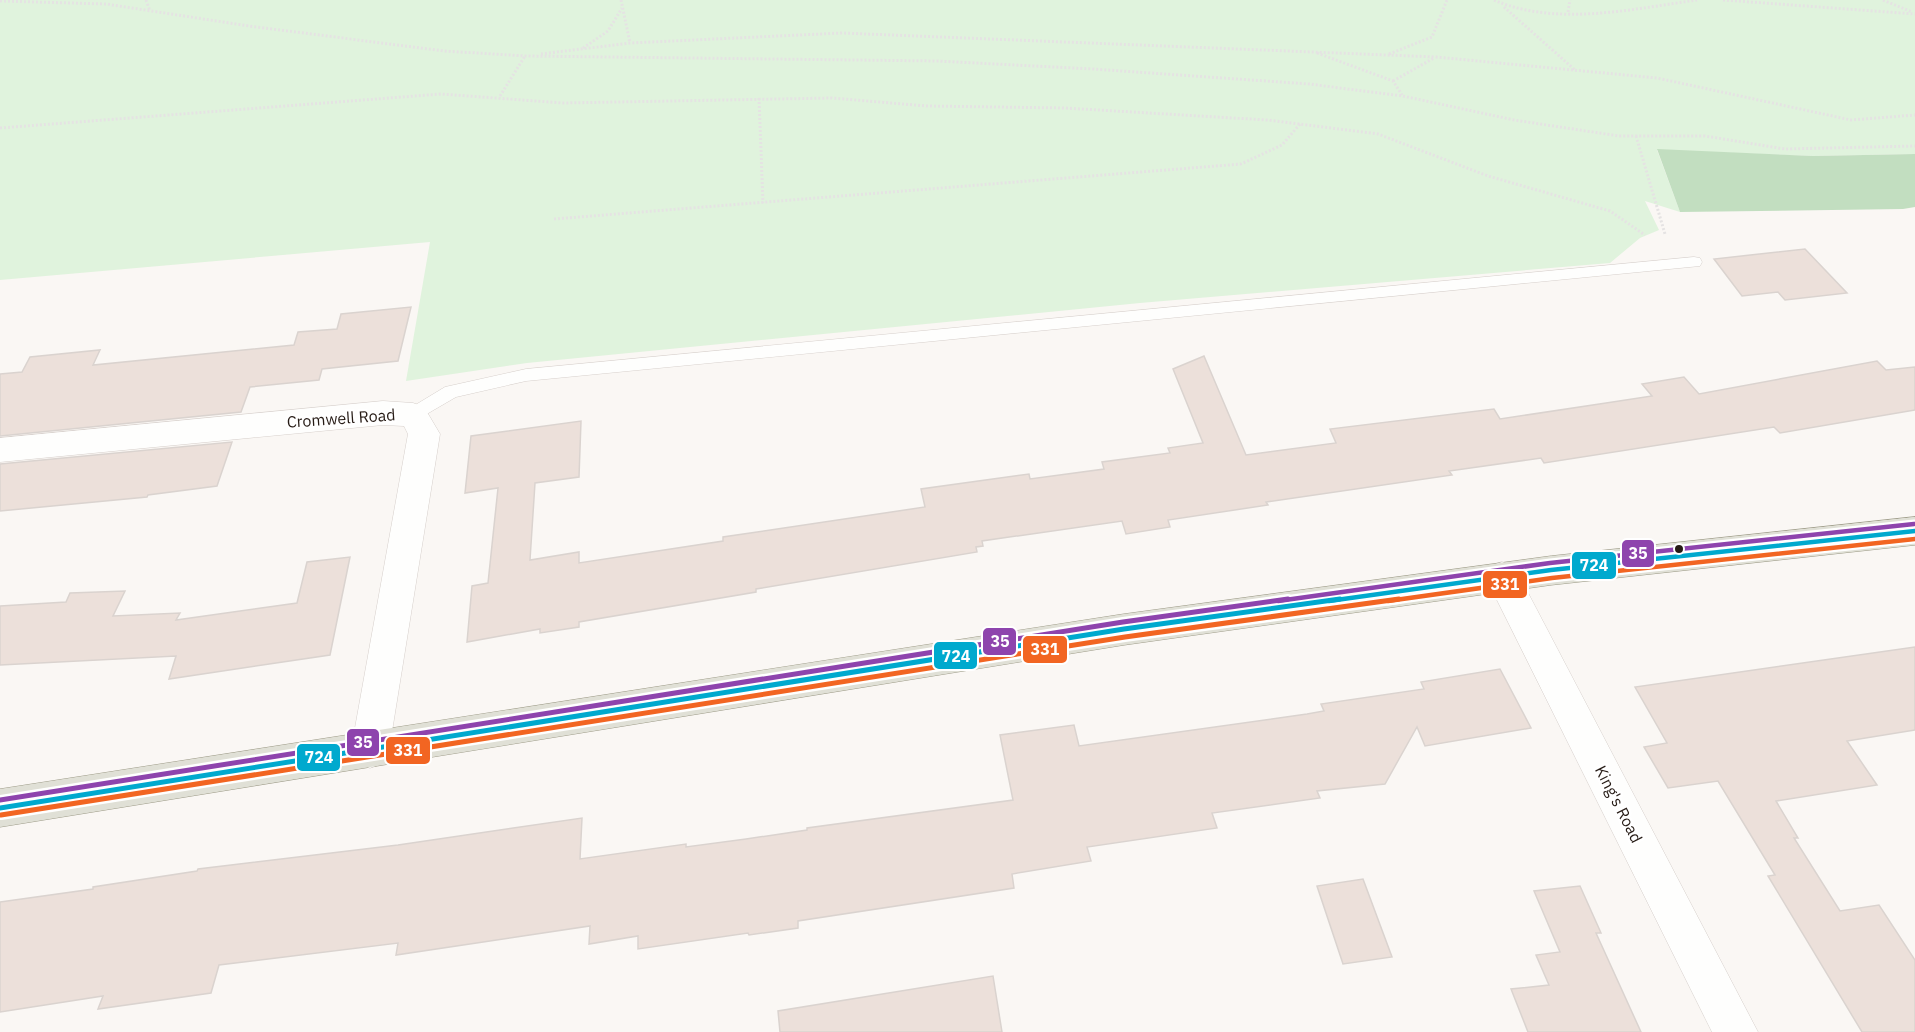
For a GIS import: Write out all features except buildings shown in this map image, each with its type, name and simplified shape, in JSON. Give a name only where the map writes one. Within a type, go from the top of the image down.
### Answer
[{"type":"main road","points":[[0,808],[1045,642],[1502,576],[1915,531]]},
{"type":"street","name":"Cromwell Road","points":[[0,450],[383,412],[413,415],[424,434],[370,750]]},
{"type":"street","name":"King's Road","points":[[1502,576],[1736,1032]]},
{"type":"lane","points":[[413,415],[451,392],[526,375],[1682,263]]},
{"type":"path","points":[[106,4],[114,0]]},
{"type":"path","points":[[146,0],[150,11]]},
{"type":"path","points":[[621,0],[630,43]]},
{"type":"path","points":[[1387,55],[1432,37],[1447,0]]},
{"type":"path","points":[[1494,0],[1576,70]]},
{"type":"path","points":[[1568,12],[1570,0]]},
{"type":"path","points":[[1504,7],[1547,14],[1627,9],[1697,0]]},
{"type":"path","points":[[1723,0],[1915,14]]},
{"type":"path","points":[[1883,0],[1915,14]]},
{"type":"path","points":[[0,1],[106,4],[378,44],[526,56],[993,63],[1310,84],[1403,96],[1514,120],[1619,136],[1705,136],[1785,148],[1915,146]]},
{"type":"path","points":[[582,49],[608,31],[622,8]]},
{"type":"path","points":[[500,96],[526,56],[630,43],[842,33],[1436,57],[1657,78],[1851,120],[1915,115]]},
{"type":"path","points":[[1313,52],[1393,81],[1403,96]]},
{"type":"path","points":[[1393,81],[1436,57]]},
{"type":"path","points":[[0,128],[441,94],[500,96],[563,103],[832,98],[927,106],[1065,108],[1267,120],[1378,134],[1488,176],[1610,212],[1632,224],[1682,263]]},
{"type":"path","points":[[759,98],[763,203]]},
{"type":"path","points":[[554,219],[1241,164],[1271,154],[1292,138],[1300,124]]},
{"type":"path","points":[[1636,136],[1664,234],[1682,263]]},
{"type":"green space","points":[[0,0],[1915,0],[1915,154],[1813,156],[1657,150],[1680,212],[1645,201],[1659,230],[1640,238],[1610,263],[1140,303],[527,363],[406,381],[430,242],[0,280]]},
{"type":"green space","points":[[1657,149],[1813,156],[1915,154],[1915,207],[1680,212]]},
{"type":"transit line","name":"35","points":[[0,800],[1123,622],[1550,563],[1914,524]]},
{"type":"transit line","name":"724","points":[[0,808],[1124,629],[1551,570],[1915,531]]},
{"type":"transit line","name":"331","points":[[1,815],[1125,637],[1552,578],[1915,539]]}]
